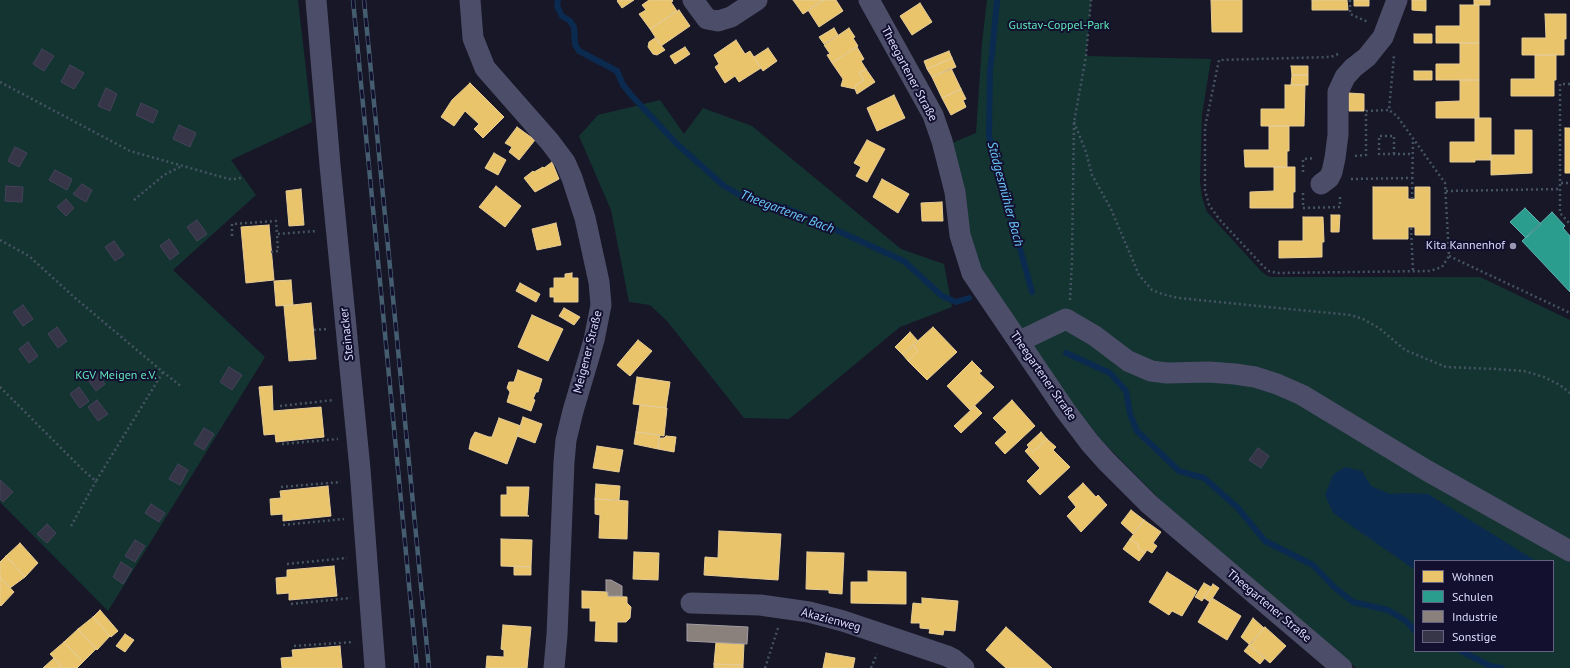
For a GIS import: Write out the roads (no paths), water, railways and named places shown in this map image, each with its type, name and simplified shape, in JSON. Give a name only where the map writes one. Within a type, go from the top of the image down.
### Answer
[{"type":"street","name":"Steinacker","points":[[316,0],[360,477],[375,668]]},
{"type":"street","name":"Meigener Straße","points":[[470,0],[473,38],[485,68],[550,142],[565,162],[585,218],[599,282],[600,304],[594,340],[566,440],[557,636],[554,668]]},
{"type":"street","points":[[693,0],[707,19],[718,21],[731,17],[757,0]]},
{"type":"street","name":"Theegartener Straße","points":[[869,0],[933,115],[942,141],[955,192],[960,235],[972,273],[1020,341],[1065,410],[1106,461],[1149,504],[1342,668]]},
{"type":"street","points":[[1321,184],[1329,178],[1335,158],[1338,135],[1338,92],[1352,68],[1367,57],[1383,37],[1397,0]]},
{"type":"street","points":[[1020,341],[1066,319],[1095,336],[1128,361],[1146,369],[1166,373],[1209,372],[1255,377],[1277,384],[1302,395],[1426,470],[1570,550]]},
{"type":"street","name":"Akazienweg","points":[[691,603],[760,605],[809,612],[843,621],[947,656],[964,668]]},
{"type":"water","points":[[1345,467],[1362,471],[1371,486],[1390,494],[1428,494],[1534,560],[1414,560],[1414,569],[1333,513],[1325,495],[1333,475]]},
{"type":"waterway","name":"Theegartener Bach","points":[[558,0],[557,6],[562,16],[570,21],[574,27],[575,44],[579,51],[617,71],[623,85],[632,96],[677,144],[724,186],[745,198],[786,208],[803,215],[904,261],[942,296],[956,302],[969,298]]},
{"type":"waterway","name":"Städgesmühler Bach","points":[[997,0],[990,70],[989,136],[1032,292]]},
{"type":"waterway","name":"Städgesmühler Bach","points":[[1066,353],[1110,373],[1126,391],[1130,414],[1137,431],[1179,471],[1204,478],[1237,507],[1265,541],[1313,565],[1334,587],[1353,602],[1388,610],[1406,621],[1414,630]]},
{"type":"waterway","name":"Städgesmühler Bach","points":[[1463,652],[1490,666],[1502,668]]},
{"type":"railway","points":[[353,0],[417,668]]},
{"type":"railway","points":[[364,0],[429,668]]},
{"type":"place","name":"Kita Kannenhof","points":[[1513,246]]},
{"type":"park label","name":"Gustav-Coppel-Park","points":[[1059,26]]},
{"type":"park label","name":"KGV Meigen e.V.","points":[[116,376]]}]
